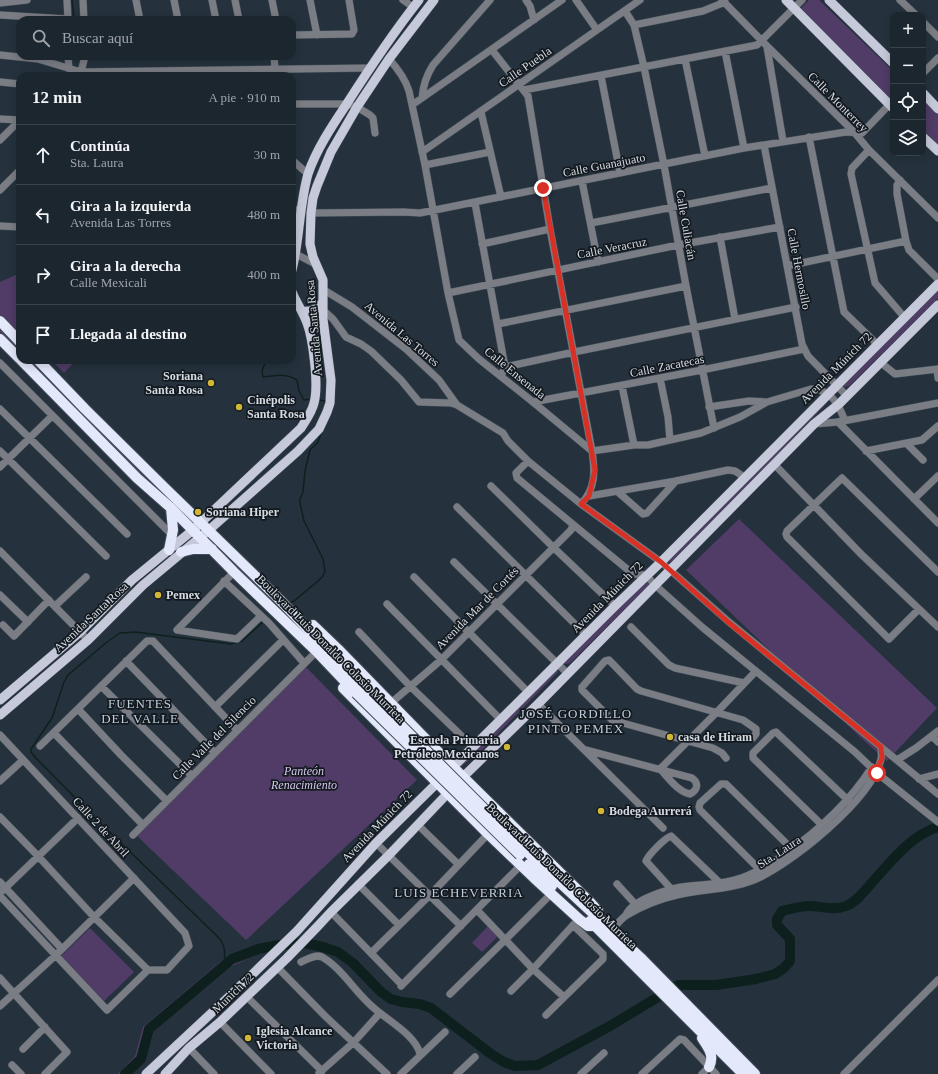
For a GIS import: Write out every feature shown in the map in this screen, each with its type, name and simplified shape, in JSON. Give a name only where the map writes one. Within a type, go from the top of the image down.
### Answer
[{"type":"highway","points":[[0,321],[16,338]]},
{"type":"highway","name":"Boulevard Luis Donaldo Colosio Murrieta","points":[[0,339],[16,356]]},
{"type":"highway","name":"Boulevard Luis Donaldo Colosio Murrieta","points":[[24,364],[234,572],[359,689]]},
{"type":"highway","name":"Boulevard Luis Donaldo Colosio Murrieta","points":[[42,364],[85,409],[279,599],[359,689],[522,857],[597,922],[675,999],[755,1074]]},
{"type":"highway","points":[[169,550],[172,535],[171,508]]},
{"type":"highway","points":[[181,552],[193,549],[212,549]]},
{"type":"highway","points":[[281,616],[284,627],[413,760],[464,808],[488,834],[522,857],[551,894],[576,922],[588,926],[597,922],[598,911],[590,902],[432,746],[338,649],[303,616],[290,611]]},
{"type":"highway","points":[[413,760],[421,761],[428,759],[432,753],[432,746]]},
{"type":"highway","name":"Avenida Múnich 72","points":[[437,783],[453,767]]},
{"type":"highway","name":"Avenida Múnich 72","points":[[448,793],[463,777]]},
{"type":"highway","points":[[464,808],[463,802],[466,794],[472,792],[481,794]]},
{"type":"highway","name":"Boulevard Luis Donaldo Colosio Murrieta","points":[[597,922],[612,930],[652,976]]},
{"type":"highway","name":"Boulevard Luis Donaldo Colosio Murrieta","points":[[675,999],[690,1022],[743,1074]]},
{"type":"highway","points":[[690,1022],[711,1053],[709,1072]]},
{"type":"main road","name":"Avenida Santa Rosa","points":[[296,240],[302,198],[308,174],[322,144],[389,39],[419,0]]},
{"type":"main road","name":"Avenida Santa Rosa","points":[[0,700],[80,632],[132,580],[169,550],[196,534],[209,530],[298,451],[319,429],[330,403],[331,388],[322,306],[324,290],[322,275],[313,256],[310,244],[311,213],[317,186],[338,138],[357,107],[389,59],[434,0]]},
{"type":"main road","points":[[786,0],[890,105]]},
{"type":"main road","points":[[829,0],[890,60]]},
{"type":"main road","points":[[926,96],[938,109]]},
{"type":"main road","points":[[926,140],[938,151]]},
{"type":"main road","name":"Avenida Múnich 72","points":[[453,767],[646,575],[661,562],[938,284]]},
{"type":"main road","name":"Avenida Santa Rosa","points":[[0,715],[88,640],[143,585],[181,552],[196,534],[201,523],[301,428],[310,414],[314,404],[316,377],[308,328],[296,300]]},
{"type":"main road","name":"Avenida Múnich 72","points":[[463,777],[568,674],[814,424],[839,404],[938,305]]},
{"type":"main road","points":[[302,311],[311,311],[322,306]]},
{"type":"main road","name":"Avenida Múnich 72","points":[[297,931],[376,843],[437,783]]},
{"type":"main road","name":"Avenida Múnich 72","points":[[317,927],[448,793]]},
{"type":"main road","name":"Munich 72","points":[[165,1074],[189,1048],[247,997],[317,927]]},
{"type":"main road","name":"Munich 72","points":[[146,1074],[297,931]]},
{"type":"street","points":[[0,3],[27,0]]},
{"type":"street","points":[[67,0],[68,16]]},
{"type":"street","points":[[83,0],[84,16]]},
{"type":"street","points":[[136,0],[139,16]]},
{"type":"street","points":[[174,0],[177,16]]},
{"type":"street","points":[[212,0],[215,16]]},
{"type":"street","points":[[235,0],[238,16]]},
{"type":"street","points":[[272,0],[275,16]]},
{"type":"street","points":[[310,0],[317,34]]},
{"type":"street","points":[[296,35],[352,34],[354,30],[349,0]]},
{"type":"street","points":[[403,0],[413,8]]},
{"type":"street","points":[[422,98],[423,84],[433,65],[490,0]]},
{"type":"street","points":[[526,0],[530,6],[534,20]]},
{"type":"street","points":[[412,106],[562,0]]},
{"type":"street","points":[[576,0],[597,30]]},
{"type":"street","name":"Calle Puebla","points":[[422,152],[521,87],[640,0]]},
{"type":"street","points":[[521,87],[601,76],[764,44],[802,0]]},
{"type":"street","points":[[900,0],[913,12]]},
{"type":"street","points":[[634,25],[697,13],[714,7],[724,1]]},
{"type":"street","name":"Calle Monterrey","points":[[724,1],[764,44],[854,132],[869,150],[938,218]]},
{"type":"street","name":"Calle Culiacán","points":[[625,11],[634,25],[644,67],[714,428]]},
{"type":"street","points":[[0,15],[16,16]]},
{"type":"street","points":[[926,25],[938,37]]},
{"type":"street","points":[[764,44],[783,141]]},
{"type":"street","points":[[492,50],[528,96],[550,229],[595,470],[589,496],[581,504]]},
{"type":"street","points":[[725,51],[744,148]]},
{"type":"street","points":[[0,55],[16,57]]},
{"type":"street","points":[[926,70],[938,58]]},
{"type":"street","name":"Calle Ensenada","points":[[389,59],[398,69],[406,82],[412,106],[425,165],[448,293],[459,340],[479,359],[592,451]]},
{"type":"street","points":[[685,59],[704,156]]},
{"type":"street","points":[[41,60],[76,72]]},
{"type":"street","points":[[68,60],[69,69]]},
{"type":"street","points":[[81,72],[84,60]]},
{"type":"street","points":[[274,60],[275,69]]},
{"type":"street","points":[[104,72],[126,70],[370,68]]},
{"type":"street","points":[[601,76],[620,173]]},
{"type":"street","points":[[0,82],[16,84]]},
{"type":"street","points":[[296,104],[347,104],[357,107],[373,118],[375,133]]},
{"type":"street","name":"Calle Guanajuato","points":[[311,213],[420,213],[501,198],[543,188],[744,148],[846,132],[862,133],[890,107]]},
{"type":"street","points":[[481,112],[501,198]]},
{"type":"street","points":[[0,119],[16,120]]},
{"type":"street","points":[[0,140],[16,124]]},
{"type":"street","points":[[809,137],[843,308],[846,314],[878,345]]},
{"type":"street","name":"Calle Hermosillo","points":[[764,145],[804,349],[808,356],[847,396]]},
{"type":"street","points":[[869,150],[851,170],[867,249],[875,283],[905,318]]},
{"type":"street","points":[[425,165],[490,152]]},
{"type":"street","points":[[296,164],[308,174]]},
{"type":"street","points":[[0,190],[16,174]]},
{"type":"street","points":[[900,180],[897,185],[897,194],[909,250],[938,279]]},
{"type":"street","points":[[582,181],[598,262]]},
{"type":"street","points":[[590,223],[772,188]]},
{"type":"street","points":[[475,203],[506,367],[501,376]]},
{"type":"street","points":[[296,210],[300,214]]},
{"type":"street","points":[[0,226],[16,227]]},
{"type":"street","name":"Calle Veracruz","points":[[448,293],[678,245],[780,226]]},
{"type":"street","points":[[482,244],[550,229]]},
{"type":"street","points":[[720,238],[735,319]]},
{"type":"street","points":[[787,266],[906,241]]},
{"type":"street","name":"Avenida Santa Rosa","points":[[296,254],[317,265]]},
{"type":"street","points":[[498,324],[686,286]]},
{"type":"street","name":"Avenida Las Torres","points":[[324,290],[352,306],[406,349],[439,380],[457,405]]},
{"type":"street","name":"Avenida Las Torres","points":[[322,306],[333,318],[346,337],[361,344],[371,351],[401,380],[419,402],[451,403],[457,405],[503,433],[508,441],[528,461],[581,504],[661,562],[728,622],[938,794]]},
{"type":"street","points":[[506,367],[796,307]]},
{"type":"street","name":"Calle Zacatecas","points":[[533,402],[622,386],[804,349]]},
{"type":"street","points":[[880,362],[895,374],[937,369],[938,378]]},
{"type":"street","points":[[0,363],[172,535]]},
{"type":"street","points":[[660,378],[668,417],[670,440]]},
{"type":"street","points":[[622,386],[634,445]]},
{"type":"street","points":[[592,451],[634,445],[648,445],[714,428],[740,417],[767,402],[815,389],[828,394],[839,404],[842,421],[866,451],[937,520]]},
{"type":"street","points":[[709,407],[749,401],[767,402]]},
{"type":"street","points":[[814,424],[842,421],[938,403]]},
{"type":"street","points":[[0,408],[127,534]]},
{"type":"street","points":[[0,467],[52,416]]},
{"type":"street","points":[[866,451],[922,440],[938,426]]},
{"type":"street","points":[[907,444],[924,460]]},
{"type":"street","points":[[0,451],[106,556]]},
{"type":"street","points":[[528,461],[516,473],[517,478],[633,574],[646,575],[655,586],[702,627],[938,822]]},
{"type":"street","points":[[775,465],[861,554],[938,627]]},
{"type":"street","points":[[589,496],[618,492],[728,470],[735,470],[744,478]]},
{"type":"street","points":[[914,499],[938,476]]},
{"type":"street","points":[[919,609],[889,639],[787,537],[787,531],[842,478],[938,572]]},
{"type":"street","points":[[618,492],[644,514],[676,481]]},
{"type":"street","points":[[492,486],[615,606]]},
{"type":"street","points":[[457,507],[586,635]]},
{"type":"street","name":"Avenida Mar de Cortés","points":[[391,703],[441,660],[469,633],[571,530],[573,525]]},
{"type":"street","points":[[0,551],[88,640]]},
{"type":"street","points":[[454,562],[568,674]]},
{"type":"street","points":[[234,572],[177,629],[178,631],[237,639],[265,619]]},
{"type":"street","points":[[55,606],[86,577]]},
{"type":"street","points":[[414,578],[528,692]]},
{"type":"street","points":[[224,581],[265,619],[304,663]]},
{"type":"street","points":[[0,595],[28,622]]},
{"type":"street","points":[[3,625],[14,636],[49,600]]},
{"type":"street","points":[[387,604],[501,720]]},
{"type":"street","points":[[630,627],[665,662],[675,668],[744,683]]},
{"type":"street","points":[[359,632],[410,686],[473,747]]},
{"type":"street","points":[[40,746],[126,661],[150,640],[153,641],[237,730]]},
{"type":"street","points":[[215,707],[283,640]]},
{"type":"street","name":"Calle Valle del Silencio","points":[[133,836],[312,656]]},
{"type":"street","points":[[726,758],[718,750],[688,740],[612,720],[582,690],[582,687],[605,661],[609,660],[641,692],[743,720],[756,729],[754,738]]},
{"type":"street","points":[[126,661],[215,753]]},
{"type":"street","points":[[660,769],[756,671]]},
{"type":"street","points":[[101,686],[192,776]]},
{"type":"street","points":[[538,704],[663,828]]},
{"type":"street","points":[[78,709],[167,801]]},
{"type":"street","points":[[54,733],[143,825]]},
{"type":"street","points":[[825,828],[753,758],[753,753],[773,733],[778,733],[850,802]]},
{"type":"street","points":[[897,760],[935,734],[938,742]]},
{"type":"street","name":"Calle 2 de Abril","points":[[0,736],[185,933],[189,946],[167,970],[148,970]]},
{"type":"street","name":"Sta. Laura","points":[[612,930],[637,906],[675,892],[723,886],[754,880],[763,872],[794,852],[816,840],[825,828],[850,802],[874,770],[882,758],[881,747]]},
{"type":"street","points":[[586,750],[660,769],[692,778],[696,780],[696,789],[690,794],[685,793],[660,769]]},
{"type":"street","points":[[0,781],[22,760]]},
{"type":"street","points":[[919,779],[938,774]]},
{"type":"street","points":[[763,872],[700,810],[700,803],[721,784],[726,784],[794,852]]},
{"type":"street","points":[[0,817],[94,917],[148,970],[106,1010],[0,896]]},
{"type":"street","points":[[3,890],[78,818]]},
{"type":"street","points":[[418,825],[458,864]]},
{"type":"street","points":[[372,953],[488,834]]},
{"type":"street","points":[[675,892],[646,861],[668,837],[672,836],[723,886]]},
{"type":"street","points":[[376,843],[461,926]]},
{"type":"street","points":[[331,912],[372,953],[401,985],[477,910],[522,857]]},
{"type":"street","points":[[0,1006],[55,956],[134,878]]},
{"type":"street","points":[[0,882],[3,890],[62,949]]},
{"type":"street","points":[[358,884],[399,925]]},
{"type":"street","points":[[617,884],[637,906]]},
{"type":"street","points":[[450,994],[551,894]]},
{"type":"street","points":[[477,910],[533,969],[564,997]]},
{"type":"street","points":[[511,991],[576,922],[603,954],[603,959],[546,1015]]},
{"type":"street","points":[[301,962],[316,956],[321,957],[337,970],[374,1008],[398,1027],[417,1046],[420,1054]]},
{"type":"street","points":[[276,968],[354,1042],[384,1073]]},
{"type":"street","points":[[0,978],[67,1052],[45,1074]]},
{"type":"street","points":[[844,1074],[938,980]]},
{"type":"street","points":[[247,997],[320,1072],[354,1042],[380,1013]]},
{"type":"street","points":[[220,1022],[271,1074]]},
{"type":"street","points":[[23,1049],[45,1027]]},
{"type":"street","points":[[401,1074],[420,1054],[445,1032]]},
{"type":"street","points":[[642,1074],[680,1039],[684,1040],[709,1072]]},
{"type":"street","points":[[189,1048],[214,1074]]},
{"type":"street","points":[[581,1074],[604,1053]]},
{"type":"street","points":[[457,1074],[475,1057]]},
{"type":"street","points":[[12,1065],[20,1074]]},
{"type":"green space","points":[[809,0],[819,0],[890,68],[890,102],[799,10]]},
{"type":"green space","points":[[926,103],[938,114],[938,150],[926,138]]},
{"type":"green space","points":[[16,275],[16,330],[0,317],[0,282]]},
{"type":"green space","points":[[938,284],[938,298],[849,386],[845,387],[843,385]]},
{"type":"green space","points":[[0,328],[16,344],[16,352],[0,335]]},
{"type":"green space","points":[[29,364],[36,364],[70,399]]},
{"type":"green space","points":[[55,364],[72,364],[64,373]]},
{"type":"green space","points":[[828,399],[828,402],[673,563],[669,562],[668,561]]},
{"type":"green space","points":[[86,416],[160,489],[177,508],[111,447]]},
{"type":"green space","points":[[739,519],[937,708],[887,761],[860,737],[686,570]]},
{"type":"green space","points":[[205,535],[207,535],[379,705],[310,640]]},
{"type":"green space","points":[[645,578],[650,584],[570,663],[562,663]]},
{"type":"green space","name":"Panteón Renacimiento","points":[[305,666],[417,780],[246,940],[136,835]]},
{"type":"green space","points":[[556,667],[558,672],[483,749],[456,769]]},
{"type":"green space","points":[[488,926],[498,936],[482,952],[472,943]]},
{"type":"green space","points":[[90,928],[134,972],[104,1001],[61,956]]},
{"type":"green space","points":[[284,939],[304,943],[283,949],[261,952],[230,967],[154,1030],[145,1062],[132,1074],[118,1074],[135,1056],[143,1027],[220,962],[237,952],[261,944]]},
{"type":"waterway","points":[[72,0],[74,16]]},
{"type":"waterway","points":[[265,364],[262,371],[263,377],[281,375],[289,376],[297,380],[299,391],[304,400],[311,399]]},
{"type":"waterway","points":[[319,400],[326,401]]},
{"type":"waterway","points":[[288,604],[294,601],[318,581],[323,576],[325,571],[323,559],[304,521],[300,503],[310,450],[318,442],[321,433]]},
{"type":"waterway","points":[[224,965],[225,953],[221,940],[90,813],[35,757],[31,752],[31,749],[52,718],[64,682],[68,675],[120,633],[135,632],[231,644],[242,641],[264,621]]},
{"type":"waterway","points":[[125,1074],[141,1059],[149,1029],[232,959],[258,949],[279,945],[304,943],[338,952],[353,963],[381,992],[391,999],[420,1004],[431,1008],[491,1054],[504,1062],[515,1066],[538,1065],[610,1026],[678,985],[716,985],[756,979],[775,974],[784,968],[790,961],[790,939],[777,925],[777,919],[782,911],[806,906],[837,908],[849,905],[861,895],[892,860],[909,844],[928,831],[938,827]]},
{"type":"place","name":"Soriana Santa Rosa","points":[[211,383]]},
{"type":"place","name":"Cinépolis Santa Rosa","points":[[239,407]]},
{"type":"place","name":"Soriana Hiper","points":[[198,512]]},
{"type":"place","name":"Pemex","points":[[158,595]]},
{"type":"place","name":"casa de Hiram","points":[[670,737]]},
{"type":"place","name":"Escuela Primaria Petróleos Mexicanos","points":[[507,747]]},
{"type":"place","name":"Bodega Aurrerá","points":[[601,811]]},
{"type":"place","name":"Iglesia Alcance Victoria","points":[[248,1038]]},
{"type":"district","name":"FUENTES DEL VALLE","points":[[140,710]]},
{"type":"district","name":"JOSÉ GORDILLO PINTO PEMEX","points":[[576,720]]},
{"type":"district","name":"LUIS ECHEVERRIA","points":[[459,892]]},
{"type":"route","points":[[543,188],[595,470],[589,496],[581,504],[661,562],[728,622],[881,747],[882,758],[876,772],[877,773]]}]
